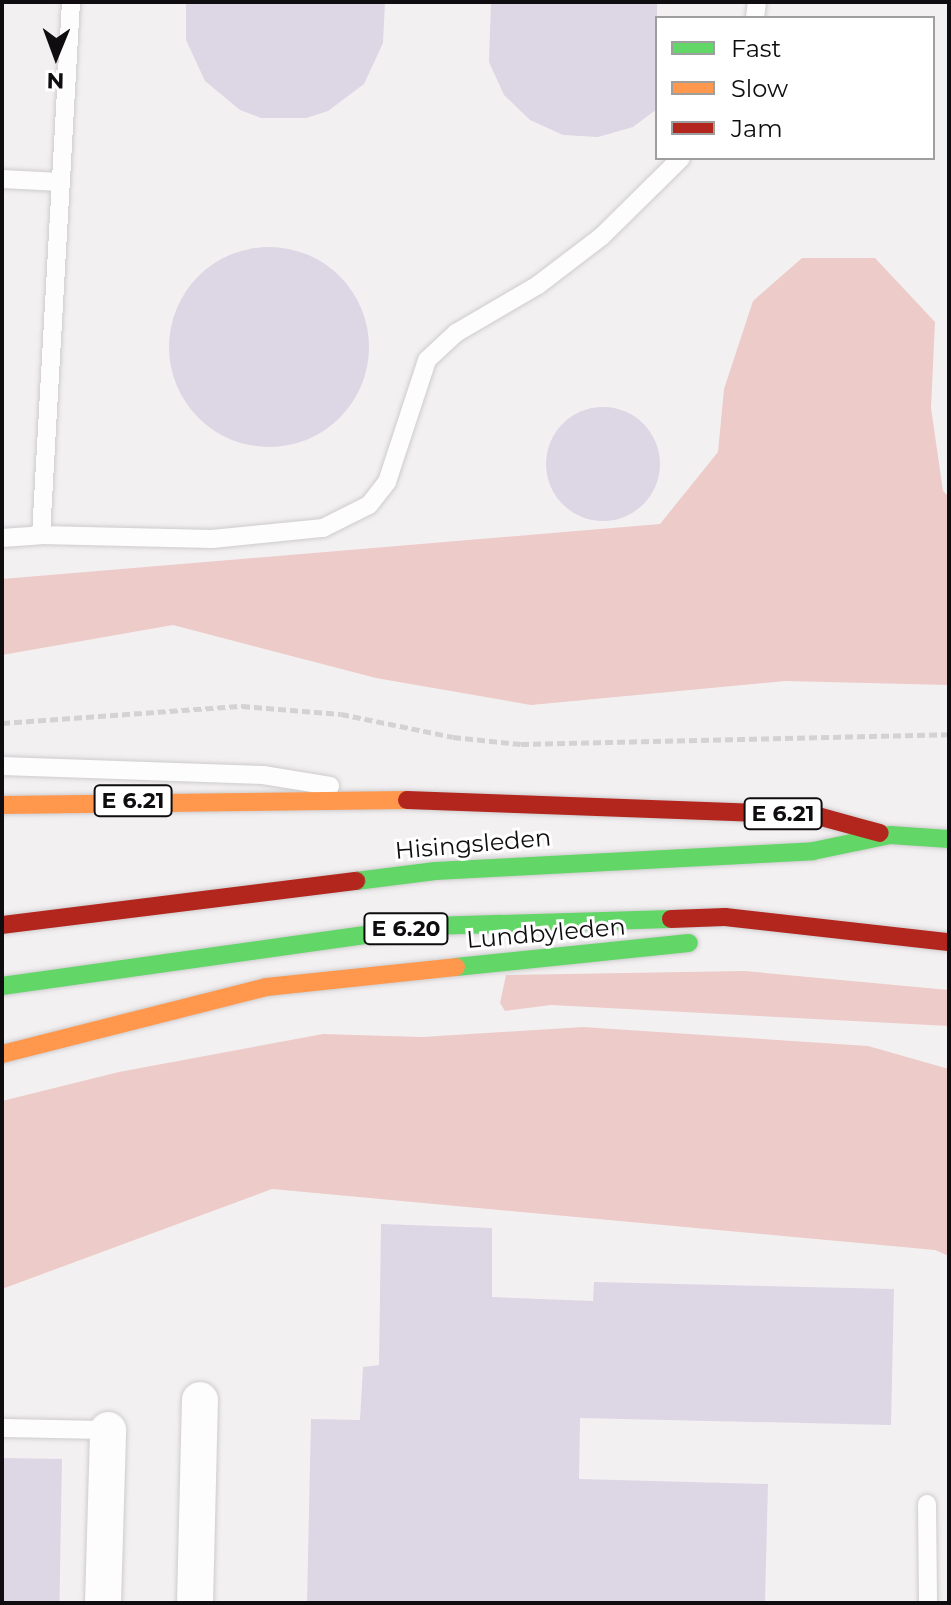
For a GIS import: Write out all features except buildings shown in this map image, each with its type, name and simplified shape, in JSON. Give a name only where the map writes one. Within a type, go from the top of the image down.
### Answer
[{"type":"highway","name":"E 6.21","points":[[2,805],[288,805],[397,800],[814,815],[890,835]]},
{"type":"highway","name":"Hisingsleden","points":[[2,925],[435,871],[813,851],[890,835],[949,839]]},
{"type":"highway","name":"E 6.20","points":[[2,986],[431,926],[725,917],[949,942]]},
{"type":"highway","name":"Lundbyleden","points":[[2,1054],[266,987],[722,940],[814,925]]},
{"type":"street","points":[[195,1603],[200,1400]]},
{"type":"street","points":[[103,1603],[108,1430]]},
{"type":"lane","points":[[41,535],[71,2]]},
{"type":"lane","points":[[2,538],[41,535],[212,539],[323,528],[369,505],[387,482],[427,360],[456,333],[538,285],[602,236],[679,160]]},
{"type":"lane","points":[[2,179],[61,182]]},
{"type":"lane","points":[[2,766],[263,775],[397,800]]},
{"type":"lane","points":[[2,1428],[108,1430]]},
{"type":"lane","points":[[927,1504],[928,1603]]},
{"type":"path","points":[[2,723],[242,706],[341,714],[453,737],[521,744],[949,734]]},
{"type":"shaded area","points":[[802,258],[875,258],[935,322],[931,408],[943,491],[949,497],[949,685],[785,681],[531,705],[376,678],[173,625],[2,655],[2,579],[660,524],[718,452],[724,389],[753,301]]},
{"type":"shaded area","points":[[744,971],[949,990],[949,1026],[551,1005],[505,1011],[500,1003],[506,975]]},
{"type":"shaded area","points":[[583,1027],[868,1046],[949,1069],[949,1256],[935,1250],[272,1189],[2,1289],[2,1101],[119,1072],[323,1034],[422,1037]]},
{"type":"traffic: fast","points":[[356,881],[435,871],[813,851],[890,835],[949,839]]},
{"type":"traffic: fast","points":[[2,986],[431,926],[671,919]]},
{"type":"traffic: fast","points":[[456,967],[689,943]]},
{"type":"traffic: slow","points":[[2,805],[407,800]]},
{"type":"traffic: slow","points":[[2,1054],[266,987],[456,967]]},
{"type":"traffic: jam","points":[[407,800],[814,815],[880,833]]},
{"type":"traffic: jam","points":[[2,925],[356,881]]},
{"type":"traffic: jam","points":[[671,919],[725,917],[949,942]]}]
